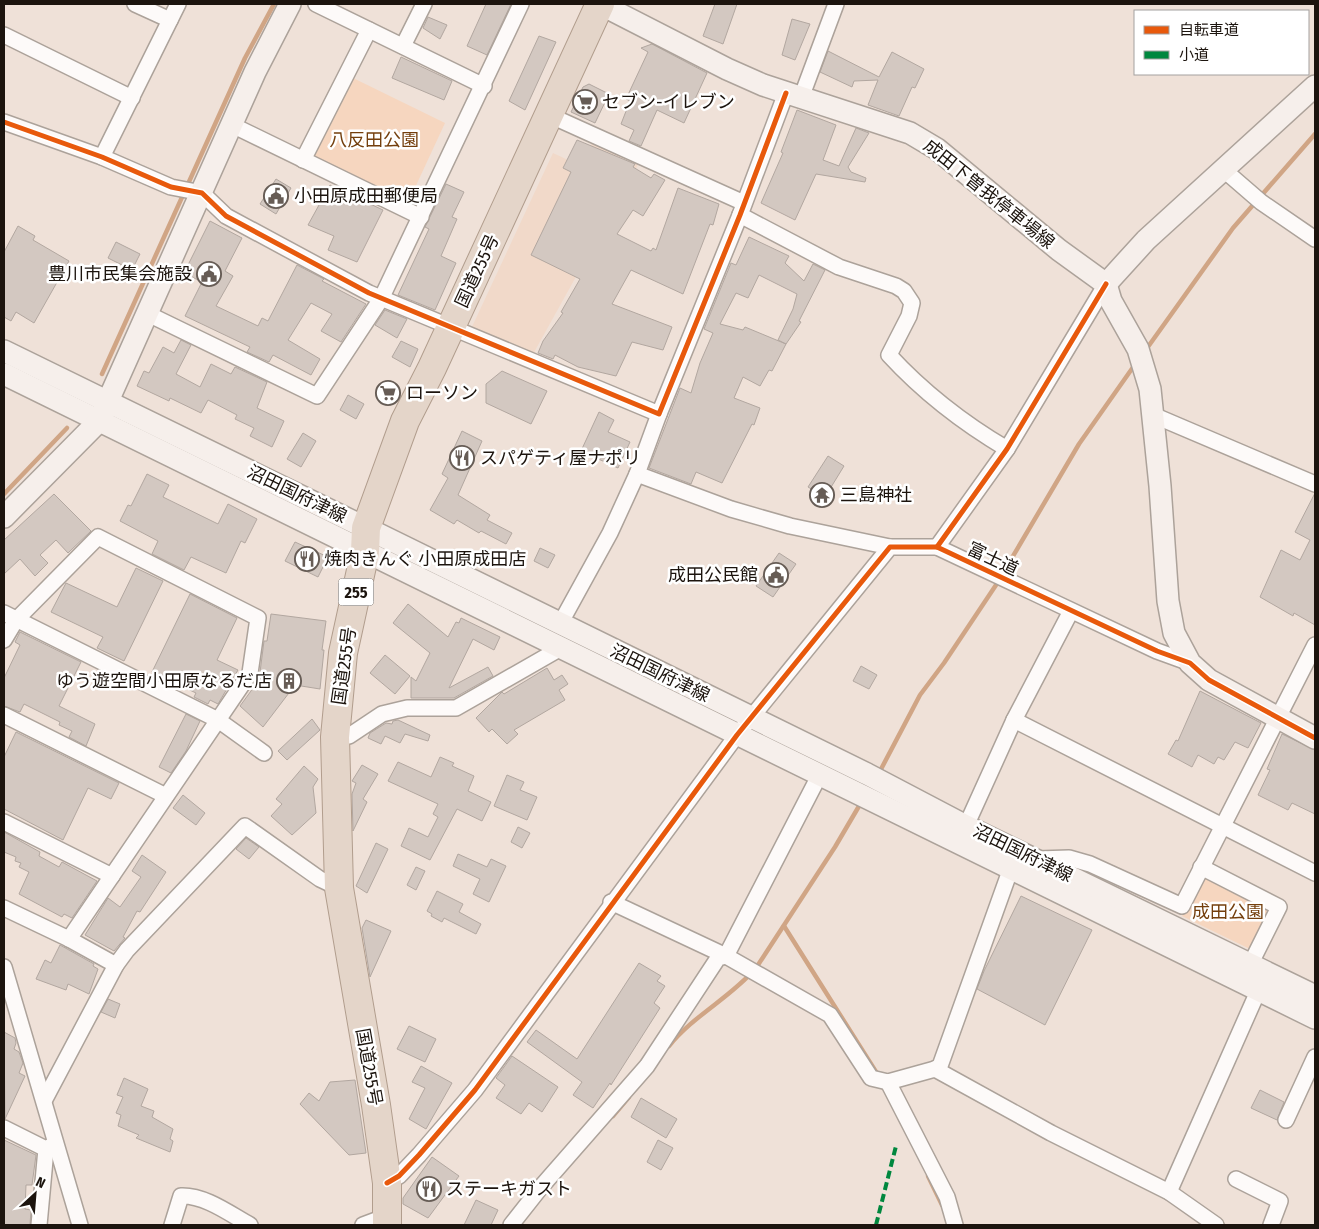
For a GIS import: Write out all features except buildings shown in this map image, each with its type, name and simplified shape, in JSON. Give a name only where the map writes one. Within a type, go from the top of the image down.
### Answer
[{"type":"highway","name":"国道255号","points":[[379,1222],[387,1183],[339,888],[334,737],[343,653],[365,540],[405,421],[451,328],[600,4]]},
{"type":"main road","points":[[4,517],[99,421],[148,314],[196,192],[232,125],[255,72],[290,4]]},
{"type":"main road","name":"成田下曽我停車場線","points":[[600,4],[727,69],[794,95],[893,126],[937,149],[1058,250],[1106,284]]},
{"type":"main road","points":[[1190,663],[1174,633],[1168,601],[1153,415],[1140,356],[1111,301],[1106,284],[1146,240],[1315,86]]},
{"type":"main road","name":"沼田国府津線","points":[[4,352],[108,402],[561,648],[1315,1018]]},
{"type":"main road","name":"沼田国府津線","points":[[4,374],[99,421],[365,540],[560,624],[876,779],[966,826],[1315,996]]},
{"type":"main road","name":"富士道","points":[[1190,663],[1209,680],[1315,738]]},
{"type":"street","points":[[135,4],[170,20]]},
{"type":"street","points":[[102,157],[178,4]]},
{"type":"street","points":[[316,4],[484,86]]},
{"type":"street","points":[[404,46],[424,4]]},
{"type":"street","points":[[148,314],[317,396],[381,299],[422,217],[521,4]]},
{"type":"street","points":[[560,624],[610,533],[637,474],[659,414],[742,209],[836,4]]},
{"type":"street","points":[[302,160],[369,30]]},
{"type":"street","points":[[4,35],[132,98]]},
{"type":"street","points":[[549,115],[742,209],[839,268],[873,277],[904,291],[912,303],[909,316],[888,356],[916,384],[964,424],[1007,450]]},
{"type":"street","points":[[4,122],[102,157],[171,187],[196,192],[226,216],[381,299],[659,414]]},
{"type":"street","points":[[232,125],[422,217]]},
{"type":"street","points":[[1224,170],[1258,199],[1315,239]]},
{"type":"street","name":"富士道","points":[[1106,284],[1096,304],[1007,450],[937,547],[1158,652],[1190,663]]},
{"type":"street","points":[[1153,415],[1315,484]]},
{"type":"street","points":[[637,474],[731,509],[790,526],[890,547],[937,547]]},
{"type":"street","points":[[4,640],[10,616],[98,537],[258,618],[250,673],[69,939]]},
{"type":"street","points":[[387,1183],[399,1176],[475,1090],[611,902],[737,735],[890,547]]},
{"type":"street","points":[[966,826],[1014,720],[1071,611]]},
{"type":"street","points":[[10,616],[218,720],[264,752]]},
{"type":"street","points":[[1035,859],[1069,858],[1090,864],[1182,906],[1315,645]]},
{"type":"street","points":[[334,737],[349,736],[382,714],[407,708],[456,708],[561,648]]},
{"type":"street","points":[[4,715],[166,796]]},
{"type":"street","points":[[1014,720],[1315,873]]},
{"type":"street","points":[[511,1225],[541,1187],[647,1066],[718,958],[726,956],[819,776]]},
{"type":"street","points":[[4,822],[112,876]]},
{"type":"street","points":[[45,1098],[116,965],[127,950],[245,826],[320,879],[339,888]]},
{"type":"street","points":[[611,902],[726,956],[830,1016],[872,1078],[888,1082],[940,1066],[1011,868]]},
{"type":"street","points":[[1201,868],[1279,907],[1250,965]]},
{"type":"street","points":[[4,908],[69,939],[116,965]]},
{"type":"street","points":[[4,967],[19,1021],[45,1098],[51,1146],[80,1225]]},
{"type":"street","points":[[1169,1192],[1259,989]]},
{"type":"street","points":[[4,1014],[19,1021]]},
{"type":"street","points":[[1286,1120],[1315,1057]]},
{"type":"street","points":[[934,1069],[1051,1133],[1169,1192],[1195,1208],[1216,1225]]},
{"type":"street","points":[[888,1082],[947,1197],[955,1225]]},
{"type":"street","points":[[4,1128],[51,1146]]},
{"type":"street","points":[[39,1225],[51,1146]]},
{"type":"street","points":[[1236,1179],[1280,1201],[1271,1225]]},
{"type":"street","points":[[172,1225],[181,1196],[191,1196],[216,1206],[250,1225]]},
{"type":"shaded area","points":[[593,141],[639,163],[532,356],[471,329],[553,153],[581,166]]},
{"type":"green space","name":"八反田公園","points":[[351,77],[445,123],[407,205],[311,160]]},
{"type":"green space","name":"成田公園","points":[[1203,873],[1273,908],[1252,950],[1182,916]]},
{"type":"waterway","points":[[102,374],[245,58],[274,4]]},
{"type":"waterway","points":[[1145,351],[1233,228],[1315,134]]},
{"type":"waterway","points":[[879,773],[920,695],[944,663],[996,585],[1079,444],[1136,363]]},
{"type":"waterway","points":[[4,494],[67,428]]},
{"type":"waterway","points":[[669,1046],[689,1025],[746,979],[756,968],[835,847],[862,801]]},
{"type":"waterway","points":[[784,926],[878,1075]]},
{"type":"waterway","points":[[613,1116],[629,1097]]},
{"type":"waterway","points":[[928,1176],[942,1205]]},
{"type":"marked path","points":[[876,1225],[896,1146]]},
{"type":"cycle path","points":[[4,122],[102,157],[171,187],[202,193],[226,216],[369,293],[659,414],[740,215],[786,93]]},
{"type":"cycle path","points":[[1106,284],[1007,449],[937,547],[1157,651],[1190,663],[1209,680],[1315,738]]},
{"type":"cycle path","points":[[387,1183],[399,1176],[419,1155],[475,1090],[737,735],[890,547],[937,547]]},
{"type":"place","name":"セブン-イレブン","points":[[585,102]]},
{"type":"place","name":"小田原成田郵便局","points":[[276,196]]},
{"type":"place","name":"豊川市民集会施設","points":[[209,274]]},
{"type":"place","name":"ローソン","points":[[388,393]]},
{"type":"place","name":"スパゲティ屋ナポリ","points":[[462,458]]},
{"type":"place","name":"三島神社","points":[[822,495]]},
{"type":"place","name":"焼肉きんぐ 小田原成田店","points":[[307,559]]},
{"type":"place","name":"成田公民館","points":[[776,575]]},
{"type":"place","name":"ゆう遊空間小田原なるだ店","points":[[289,681]]},
{"type":"place","name":"ステーキガスト","points":[[429,1189]]}]
